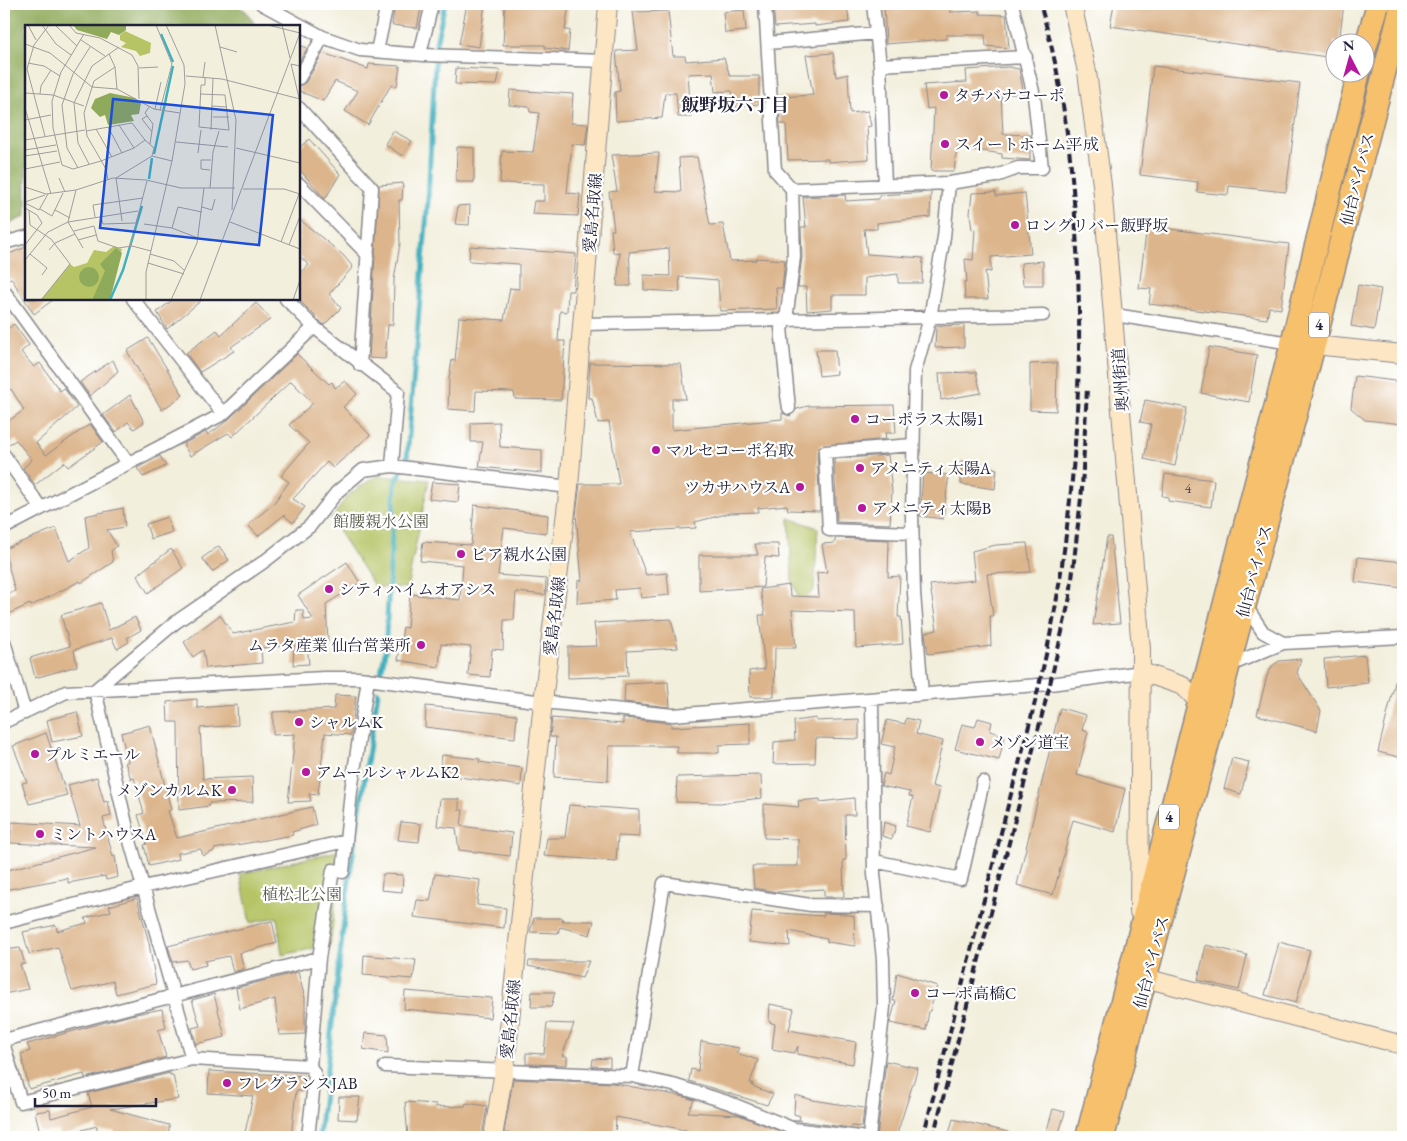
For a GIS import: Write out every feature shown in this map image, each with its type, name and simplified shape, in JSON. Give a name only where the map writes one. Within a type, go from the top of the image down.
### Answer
[{"type":"highway","points":[[1370,32],[1378,4]]},
{"type":"highway","name":"仙台バイパス","points":[[1103,1137],[1200,700],[1230,665],[1402,4]]},
{"type":"highway","name":"仙台バイパス","points":[[1086,1137],[1138,977],[1138,932],[1292,344],[1357,82]]},
{"type":"main road","name":"愛島名取線","points":[[493,1137],[504,1072],[543,702],[569,487],[608,4]]},
{"type":"main road","name":"奥州街道","points":[[1072,4],[1087,72],[1100,166],[1115,315],[1142,672],[1138,932]]},
{"type":"main road","points":[[1314,345],[1403,354]]},
{"type":"main road","points":[[1142,672],[1200,700]]},
{"type":"main road","points":[[1138,977],[1403,1045]]},
{"type":"street","points":[[262,4],[300,25]]},
{"type":"street","points":[[377,52],[387,4]]},
{"type":"street","points":[[422,55],[432,4]]},
{"type":"street","points":[[765,4],[775,170],[792,189],[794,257],[786,320],[781,328],[788,408],[787,395]]},
{"type":"street","points":[[873,4],[880,65],[885,184]]},
{"type":"street","points":[[792,189],[949,183],[996,176],[1018,168],[1042,168],[1034,96],[1026,56],[1012,4]]},
{"type":"street","points":[[300,25],[323,38],[360,50],[422,55],[604,61]]},
{"type":"street","points":[[768,43],[876,33]]},
{"type":"street","points":[[300,76],[323,38]]},
{"type":"street","points":[[880,65],[1026,56]]},
{"type":"street","points":[[303,123],[372,188],[360,365]]},
{"type":"street","points":[[922,694],[914,593],[912,533],[912,445],[915,372],[930,318],[944,237],[949,183]]},
{"type":"street","points":[[300,185],[368,255]]},
{"type":"street","points":[[4,243],[25,237]]},
{"type":"street","points":[[4,291],[128,463]]},
{"type":"street","points":[[134,300],[223,414]]},
{"type":"street","points":[[287,300],[314,327],[360,365],[398,392],[392,466]]},
{"type":"street","points":[[583,324],[1043,315]]},
{"type":"street","points":[[1115,315],[1292,344],[1314,345]]},
{"type":"street","points":[[4,528],[223,414],[314,327]]},
{"type":"street","points":[[912,445],[826,452],[829,530],[912,533]]},
{"type":"street","points":[[4,455],[41,508]]},
{"type":"street","points":[[95,690],[176,622],[265,561],[310,526],[337,492],[363,470],[392,466],[569,487]]},
{"type":"street","points":[[1245,605],[1263,632],[1283,643]]},
{"type":"street","points":[[1206,676],[1283,643],[1403,637]]},
{"type":"street","points":[[4,641],[25,713]]},
{"type":"street","points":[[4,722],[66,692],[324,678],[368,679],[543,702],[673,715],[1050,684],[1142,672]]},
{"type":"street","points":[[308,1137],[315,1075],[310,1066],[319,958],[333,870],[343,872],[368,679]]},
{"type":"street","points":[[95,690],[143,887],[192,1059]]},
{"type":"street","points":[[869,1137],[884,1007],[883,959],[874,861],[872,699]]},
{"type":"street","points":[[874,861],[961,879],[983,782]]},
{"type":"street","points":[[4,923],[143,887],[346,841]]},
{"type":"street","points":[[632,1076],[664,883],[811,905],[878,906]]},
{"type":"street","points":[[4,1040],[174,994],[319,958]]},
{"type":"street","points":[[4,1046],[21,1102],[192,1059],[310,1066]]},
{"type":"street","points":[[386,1066],[632,1076],[673,1085],[721,1100],[794,1129],[860,1137]]},
{"type":"green space","points":[[4,4],[234,4],[246,11],[255,25],[25,25],[25,216],[4,227]]},
{"type":"green space","name":"館腰親水公園","points":[[376,476],[429,480],[407,588],[375,587],[331,520],[348,495]]},
{"type":"green space","points":[[789,518],[818,528],[814,590],[805,599],[799,598],[792,580]]},
{"type":"green space","name":"植松北公園","points":[[342,850],[330,945],[282,955],[277,917],[250,923],[240,874]]},
{"type":"building","points":[[395,4],[421,8],[417,28],[392,25]]},
{"type":"building","points":[[467,4],[485,4],[479,47],[459,44]]},
{"type":"building","points":[[505,4],[569,4],[565,30],[570,30],[568,51],[545,48],[545,45],[503,45]]},
{"type":"building","points":[[773,4],[847,4],[849,22],[815,26],[815,24],[775,27]]},
{"type":"building","points":[[884,4],[950,4],[950,12],[980,11],[980,14],[1006,15],[1009,48],[986,46],[985,35],[946,35],[946,39],[886,44]]},
{"type":"building","points":[[1114,4],[1344,4],[1340,32],[1324,32],[1324,57],[1110,26]]},
{"type":"building","points":[[744,10],[746,31],[725,33],[723,12]]},
{"type":"building","points":[[668,11],[673,56],[685,56],[686,61],[724,58],[730,76],[759,76],[759,104],[733,107],[732,91],[715,92],[713,73],[688,74],[691,117],[678,117],[676,93],[665,93],[662,118],[616,121],[615,92],[620,91],[616,51],[638,50],[633,12]]},
{"type":"building","points":[[300,45],[307,48],[300,60]]},
{"type":"building","points":[[323,53],[368,69],[369,64],[400,66],[397,86],[391,85],[368,125],[345,111],[358,91],[335,81],[323,101],[300,91],[300,85],[306,82]]},
{"type":"building","points":[[833,53],[836,77],[848,74],[850,113],[868,111],[871,126],[867,127],[869,159],[828,162],[828,159],[788,160],[786,124],[780,124],[779,97],[813,95],[806,55]]},
{"type":"building","points":[[1153,66],[1300,83],[1286,192],[1229,186],[1228,195],[1197,192],[1198,182],[1140,175]]},
{"type":"building","points":[[1009,67],[1019,69],[1024,95],[1001,93],[1003,134],[1030,135],[1030,160],[1002,158],[1002,154],[957,147],[954,171],[931,171],[934,108],[927,109],[924,85],[967,82],[966,70]]},
{"type":"building","points":[[456,68],[500,70],[497,85],[455,84]]},
{"type":"building","points":[[510,90],[573,94],[571,123],[588,124],[585,145],[572,144],[567,193],[580,194],[578,216],[532,214],[534,201],[544,201],[544,184],[500,183],[502,151],[533,152],[539,113],[530,112],[529,107],[509,105]]},
{"type":"building","points":[[393,131],[412,141],[402,156],[385,144]]},
{"type":"building","points":[[309,139],[340,174],[325,199],[300,170],[300,147]]},
{"type":"building","points":[[457,147],[474,148],[474,182],[456,182]]},
{"type":"building","points":[[659,153],[655,191],[681,192],[679,158],[697,157],[710,225],[723,224],[730,261],[756,260],[756,258],[785,260],[782,288],[776,288],[777,309],[720,311],[718,280],[679,277],[680,292],[644,290],[644,275],[670,276],[669,248],[629,252],[631,286],[617,286],[620,252],[613,253],[611,230],[614,230],[609,192],[617,191],[611,155]]},
{"type":"building","points":[[403,183],[402,200],[399,200],[400,244],[394,280],[393,325],[388,325],[385,359],[369,358],[379,185]]},
{"type":"building","points":[[931,192],[930,217],[877,223],[877,229],[864,229],[867,254],[923,258],[922,283],[898,283],[898,274],[865,278],[865,295],[832,295],[832,309],[807,311],[806,287],[798,287],[802,257],[801,227],[806,227],[803,197],[845,195],[846,201],[879,199],[879,195]]},
{"type":"building","points":[[996,192],[996,196],[1025,193],[1031,254],[991,257],[991,272],[985,271],[988,299],[965,299],[964,282],[967,282],[965,259],[973,260],[975,229],[972,230],[970,214],[972,193]]},
{"type":"building","points":[[470,205],[469,225],[455,224],[458,206]]},
{"type":"building","points":[[300,220],[343,255],[353,267],[329,294],[341,308],[324,325],[299,300],[300,273],[309,265],[300,257]]},
{"type":"building","points":[[1147,226],[1289,244],[1281,309],[1269,307],[1267,319],[1149,304],[1151,289],[1139,288]]},
{"type":"building","points":[[470,246],[576,254],[573,291],[568,291],[567,312],[560,311],[558,341],[565,341],[561,400],[515,399],[514,392],[476,391],[475,411],[448,409],[449,378],[452,360],[455,361],[459,317],[504,320],[510,288],[519,289],[519,264],[469,261]]},
{"type":"building","points":[[25,247],[25,300],[11,278],[4,281],[4,256]]},
{"type":"building","points":[[1043,261],[1043,285],[1023,285],[1021,263]]},
{"type":"building","points":[[1358,285],[1381,289],[1374,330],[1351,326]]},
{"type":"building","points":[[25,300],[53,300],[34,314]]},
{"type":"building","points":[[173,300],[202,300],[167,329],[157,312]]},
{"type":"building","points":[[256,303],[271,319],[231,347],[234,351],[200,372],[186,353],[217,330],[221,335]]},
{"type":"building","points":[[14,324],[29,345],[21,352],[34,367],[40,363],[60,391],[64,388],[77,407],[36,443],[46,455],[90,424],[103,442],[68,467],[64,462],[35,485],[23,468],[32,460],[16,440],[4,447],[4,424],[24,410],[11,389],[4,394],[4,332]]},
{"type":"building","points":[[964,325],[964,347],[935,348],[936,326]]},
{"type":"building","points":[[148,338],[183,395],[162,410],[127,351]]},
{"type":"building","points":[[1209,347],[1257,355],[1249,402],[1201,393]]},
{"type":"building","points":[[816,350],[835,350],[837,374],[819,376]]},
{"type":"building","points":[[297,354],[329,384],[332,382],[335,388],[345,381],[357,394],[343,407],[370,435],[333,468],[327,462],[293,499],[305,507],[293,523],[284,515],[258,536],[248,525],[273,504],[289,482],[281,476],[309,443],[289,425],[313,403],[291,381],[232,437],[228,433],[190,456],[183,444],[206,432],[208,435],[228,420]]},
{"type":"building","points":[[113,360],[118,371],[90,396],[80,382]]},
{"type":"building","points":[[590,363],[681,364],[686,399],[672,399],[672,430],[782,419],[782,413],[790,416],[797,409],[808,406],[894,405],[896,433],[885,433],[886,439],[820,446],[817,452],[820,511],[788,510],[787,505],[758,508],[758,512],[730,513],[695,522],[696,528],[630,532],[646,575],[667,573],[669,595],[641,598],[640,588],[615,590],[616,600],[577,603],[578,580],[582,581],[576,515],[580,484],[619,484],[609,422],[598,423],[592,398],[588,398]]},
{"type":"building","points":[[1057,363],[1056,411],[1030,410],[1030,364]]},
{"type":"building","points":[[976,372],[981,393],[941,400],[939,373]]},
{"type":"building","points":[[1355,376],[1403,382],[1403,424],[1365,420],[1351,408]]},
{"type":"building","points":[[130,395],[144,422],[134,429],[128,422],[116,432],[103,415]]},
{"type":"building","points":[[1145,400],[1187,408],[1175,466],[1144,459],[1151,424],[1140,422]]},
{"type":"building","points":[[499,422],[500,447],[542,450],[542,473],[479,467],[483,442],[471,442],[471,423]]},
{"type":"building","points":[[888,455],[892,491],[890,524],[837,522],[834,459]]},
{"type":"building","points":[[160,456],[166,466],[143,477],[137,468]]},
{"type":"building","points":[[961,461],[997,469],[995,489],[961,484]]},
{"type":"building","points":[[923,473],[949,475],[943,519],[920,516]]},
{"type":"building","points":[[1165,474],[1214,480],[1211,507],[1168,501],[1168,497],[1162,496]]},
{"type":"building","points":[[432,482],[460,484],[458,502],[429,499]]},
{"type":"building","points":[[474,505],[548,515],[547,533],[504,528],[498,575],[546,579],[545,595],[516,592],[514,620],[504,620],[503,650],[492,649],[490,677],[468,675],[471,647],[441,644],[439,667],[398,660],[403,627],[407,628],[410,594],[460,600],[463,565],[420,561],[423,542],[471,545]]},
{"type":"building","points":[[123,508],[125,527],[107,530],[117,546],[111,551],[113,562],[81,583],[80,581],[31,606],[30,604],[4,616],[4,596],[15,591],[4,549],[56,528],[69,561],[89,548],[85,516]]},
{"type":"building","points":[[167,517],[172,532],[151,539],[146,524]]},
{"type":"building","points":[[1107,537],[1111,537],[1120,623],[1093,625]]},
{"type":"building","points":[[835,538],[889,540],[888,577],[900,576],[898,617],[901,617],[903,644],[856,648],[855,612],[792,610],[796,648],[775,648],[774,697],[750,697],[749,671],[765,669],[759,615],[765,615],[760,589],[789,585],[790,596],[819,597],[817,573],[827,572],[822,544],[835,543]]},
{"type":"building","points":[[1027,543],[1031,572],[987,574],[993,616],[990,616],[991,646],[928,654],[925,633],[937,630],[930,585],[975,580],[972,551],[996,545]]},
{"type":"building","points":[[755,544],[778,544],[779,558],[765,557],[763,587],[699,591],[699,555],[758,555]]},
{"type":"building","points":[[219,546],[229,560],[212,572],[202,558]]},
{"type":"building","points":[[171,549],[183,568],[148,593],[137,575]]},
{"type":"building","points":[[1358,557],[1403,562],[1403,588],[1355,582]]},
{"type":"building","points":[[347,562],[360,583],[326,604],[328,642],[307,644],[309,664],[293,665],[294,645],[261,648],[262,663],[206,668],[203,650],[193,657],[184,642],[220,615],[233,634],[295,622],[296,610],[303,610],[304,620],[313,619],[298,595]]},
{"type":"building","points":[[101,603],[109,630],[135,617],[141,630],[127,638],[129,642],[117,649],[112,638],[74,650],[77,666],[35,678],[30,658],[70,646],[61,615]]},
{"type":"building","points":[[671,619],[678,648],[627,651],[628,676],[568,678],[568,647],[597,646],[594,623]]},
{"type":"building","points":[[1365,655],[1368,683],[1326,687],[1324,659]]},
{"type":"building","points":[[1301,659],[1297,673],[1321,711],[1317,731],[1257,715],[1267,676],[1272,666],[1279,661]]},
{"type":"building","points":[[1398,670],[1403,671],[1403,758],[1378,752]]},
{"type":"building","points":[[668,682],[670,707],[624,702],[625,684]]},
{"type":"building","points":[[335,695],[356,696],[351,735],[325,733],[318,795],[309,794],[311,801],[288,802],[295,734],[273,735],[273,712],[334,709]]},
{"type":"building","points":[[197,699],[197,708],[237,705],[238,725],[200,728],[203,779],[252,777],[253,802],[209,803],[209,806],[179,810],[178,722],[168,722],[167,702]]},
{"type":"building","points":[[426,706],[517,715],[515,738],[425,727]]},
{"type":"building","points":[[1060,708],[1086,715],[1082,730],[1088,732],[1077,775],[1125,789],[1115,832],[1073,820],[1053,895],[1017,885]]},
{"type":"building","points":[[77,712],[83,736],[52,742],[47,720]]},
{"type":"building","points":[[552,718],[623,724],[623,718],[671,723],[671,727],[750,723],[750,744],[719,745],[719,753],[677,753],[677,746],[609,746],[608,781],[554,777],[556,737],[550,737]]},
{"type":"building","points":[[816,718],[816,721],[859,719],[859,739],[816,738],[815,763],[773,764],[774,742],[795,740],[794,721]]},
{"type":"building","points":[[906,718],[919,721],[916,734],[943,741],[932,786],[940,788],[930,832],[906,826],[913,797],[909,796],[910,792],[881,786],[884,773],[889,775],[895,747],[881,744],[887,720],[905,724]]},
{"type":"building","name":"メゾン道宝","points":[[978,718],[992,722],[990,731],[1005,735],[999,760],[955,749],[962,724],[975,727]]},
{"type":"building","points":[[150,725],[171,810],[168,811],[177,838],[312,807],[316,825],[292,832],[293,835],[214,849],[214,851],[203,856],[201,849],[178,853],[179,859],[149,866],[144,845],[147,844],[138,815],[144,813],[134,778],[131,779],[125,762],[128,762],[121,733]]},
{"type":"building","points":[[46,733],[67,795],[29,804],[22,783],[27,782],[13,746]]},
{"type":"building","points":[[442,755],[480,759],[479,762],[522,768],[521,786],[439,774]]},
{"type":"building","points":[[1232,758],[1249,762],[1241,794],[1224,789]]},
{"type":"building","points":[[761,775],[762,798],[720,803],[676,802],[677,777]]},
{"type":"building","points":[[97,777],[104,802],[108,801],[111,816],[103,818],[113,857],[115,856],[118,877],[106,880],[105,876],[68,883],[68,878],[4,890],[4,871],[96,847],[10,843],[12,822],[80,826],[68,785]]},
{"type":"building","points":[[854,798],[855,815],[845,815],[846,860],[843,860],[844,897],[824,897],[824,889],[777,892],[754,888],[752,866],[798,866],[798,839],[764,838],[764,804],[799,807],[798,801],[820,799],[820,802]]},
{"type":"building","points":[[440,799],[459,799],[459,810],[463,810],[461,826],[512,833],[510,856],[459,850],[456,828],[437,826]]},
{"type":"building","points":[[569,805],[639,810],[639,837],[618,836],[616,861],[544,856],[547,838],[565,838]]},
{"type":"building","points":[[401,822],[421,824],[419,842],[398,840]]},
{"type":"building","points":[[884,822],[896,826],[892,839],[882,836]]},
{"type":"building","points":[[383,874],[403,875],[402,892],[381,890]]},
{"type":"building","points":[[435,874],[480,880],[477,905],[506,908],[504,928],[414,917],[417,900],[430,901]]},
{"type":"building","points":[[137,898],[149,943],[156,984],[116,994],[113,981],[72,991],[58,947],[29,954],[23,932],[56,925],[57,931],[87,923],[85,918],[111,911],[109,906]]},
{"type":"building","points":[[752,911],[824,916],[824,913],[845,914],[854,916],[855,946],[827,942],[827,939],[789,931],[790,946],[749,942]]},
{"type":"building","points":[[534,918],[563,918],[562,921],[594,921],[590,935],[560,927],[558,933],[530,932]]},
{"type":"building","points":[[272,921],[277,943],[240,953],[244,969],[233,972],[229,956],[205,961],[206,965],[190,969],[187,960],[173,962],[168,946]]},
{"type":"building","points":[[1279,942],[1310,950],[1296,1003],[1265,995]]},
{"type":"building","points":[[1206,945],[1247,955],[1239,990],[1198,980]]},
{"type":"building","points":[[20,948],[25,964],[20,964],[28,989],[4,994],[4,950]]},
{"type":"building","points":[[364,955],[416,960],[413,979],[363,975]]},
{"type":"building","points":[[529,961],[589,961],[582,978],[528,966]]},
{"type":"building","points":[[298,972],[305,998],[305,1034],[279,1035],[275,999],[240,1009],[236,988]]},
{"type":"building","points":[[897,973],[937,986],[929,1011],[926,1030],[890,1023],[896,1001],[893,1001]]},
{"type":"building","points":[[405,991],[492,998],[490,1018],[404,1009]]},
{"type":"building","points":[[532,992],[555,992],[551,1007],[531,1007]]},
{"type":"building","points":[[214,994],[225,1037],[196,1044],[192,1028],[200,1026],[192,1000]]},
{"type":"building","points":[[770,1004],[794,1009],[789,1030],[856,1042],[853,1064],[797,1054],[798,1046],[794,1053],[772,1049],[775,1024],[769,1022]]},
{"type":"building","points":[[162,1009],[166,1028],[158,1030],[166,1057],[85,1078],[84,1074],[29,1089],[21,1054],[30,1051],[27,1044],[131,1015]]},
{"type":"building","points":[[547,1023],[574,1024],[562,1056],[567,1056],[567,1065],[526,1064],[526,1053],[544,1054]]},
{"type":"building","points":[[365,1033],[387,1035],[388,1053],[363,1049]]},
{"type":"building","points":[[701,1041],[739,1048],[736,1053],[758,1060],[750,1083],[753,1083],[752,1086],[773,1094],[767,1105],[689,1081],[691,1069],[698,1071]]},
{"type":"building","points":[[610,1058],[610,1067],[592,1066],[593,1059]]},
{"type":"building","points":[[886,1061],[918,1068],[896,1137],[877,1137]]},
{"type":"building","points":[[209,1071],[304,1076],[304,1091],[296,1091],[291,1137],[244,1137],[253,1096],[208,1093]]},
{"type":"building","points":[[170,1073],[170,1075],[173,1075],[178,1099],[110,1109],[169,1125],[169,1137],[116,1137],[114,1131],[97,1131],[97,1126],[59,1136],[58,1131],[40,1132],[35,1112],[50,1110],[51,1118],[92,1107],[88,1093]]},
{"type":"building","points":[[513,1079],[613,1083],[685,1097],[694,1100],[688,1112],[739,1115],[795,1137],[683,1137],[686,1130],[616,1117],[615,1137],[544,1135],[544,1137],[538,1137],[504,1133]]},
{"type":"building","points":[[795,1095],[813,1100],[864,1108],[862,1127],[851,1126],[851,1128],[793,1120],[799,1120],[800,1116],[794,1114]]},
{"type":"building","points":[[339,1097],[360,1097],[357,1120],[338,1119]]},
{"type":"building","points":[[405,1102],[436,1104],[436,1107],[465,1106],[466,1103],[487,1106],[482,1137],[423,1135],[423,1137],[408,1137]]},
{"type":"building","points":[[1053,1109],[1065,1112],[1058,1137],[1045,1137]]},
{"type":"building","points":[[953,1119],[1008,1132],[1007,1137],[948,1137]]},
{"type":"waterway","points":[[381,673],[385,652],[395,484],[407,459],[428,200],[436,43],[445,4]]},
{"type":"waterway","points":[[319,1137],[348,886],[378,692]]},
{"type":"railway","points":[[923,1137],[1042,673],[1059,585],[1070,502],[1077,418],[1079,334],[1075,219],[1070,157],[1061,95],[1040,4]]},
{"type":"railway","points":[[933,1137],[1050,684],[1070,597],[1082,489],[1087,388]]},
{"type":"place","name":"タチバナコーポ","points":[[944,95]]},
{"type":"place","name":"スイートホーム平成","points":[[945,144]]},
{"type":"place","name":"ロングリバー飯野坂","points":[[1015,225]]},
{"type":"place","name":"コーポラス太陽1","points":[[855,419]]},
{"type":"place","name":"マルセコーポ名取","points":[[656,450]]},
{"type":"place","name":"アメニティ太陽A","points":[[860,468]]},
{"type":"place","name":"ツカサハウスA","points":[[800,487]]},
{"type":"place","name":"アメニティ太陽B","points":[[862,508]]},
{"type":"place","name":"ピア親水公園","points":[[461,554]]},
{"type":"place","name":"シティハイムオアシス","points":[[329,589]]},
{"type":"place","name":"ムラタ産業 仙台営業所","points":[[421,645]]},
{"type":"place","name":"シャルムK","points":[[299,722]]},
{"type":"place","name":"メゾン道宝","points":[[980,742]]},
{"type":"place","name":"プルミエール","points":[[35,754]]},
{"type":"place","name":"アムールシャルムK2","points":[[306,772]]},
{"type":"place","name":"メゾンカルムK","points":[[232,790]]},
{"type":"place","name":"ミントハウスA","points":[[40,834]]},
{"type":"place","name":"コーポ高橋C","points":[[915,993]]},
{"type":"place","name":"フレグランスJAB","points":[[227,1083]]},
{"type":"district","name":"飯野坂六丁目","points":[[735,105]]}]
